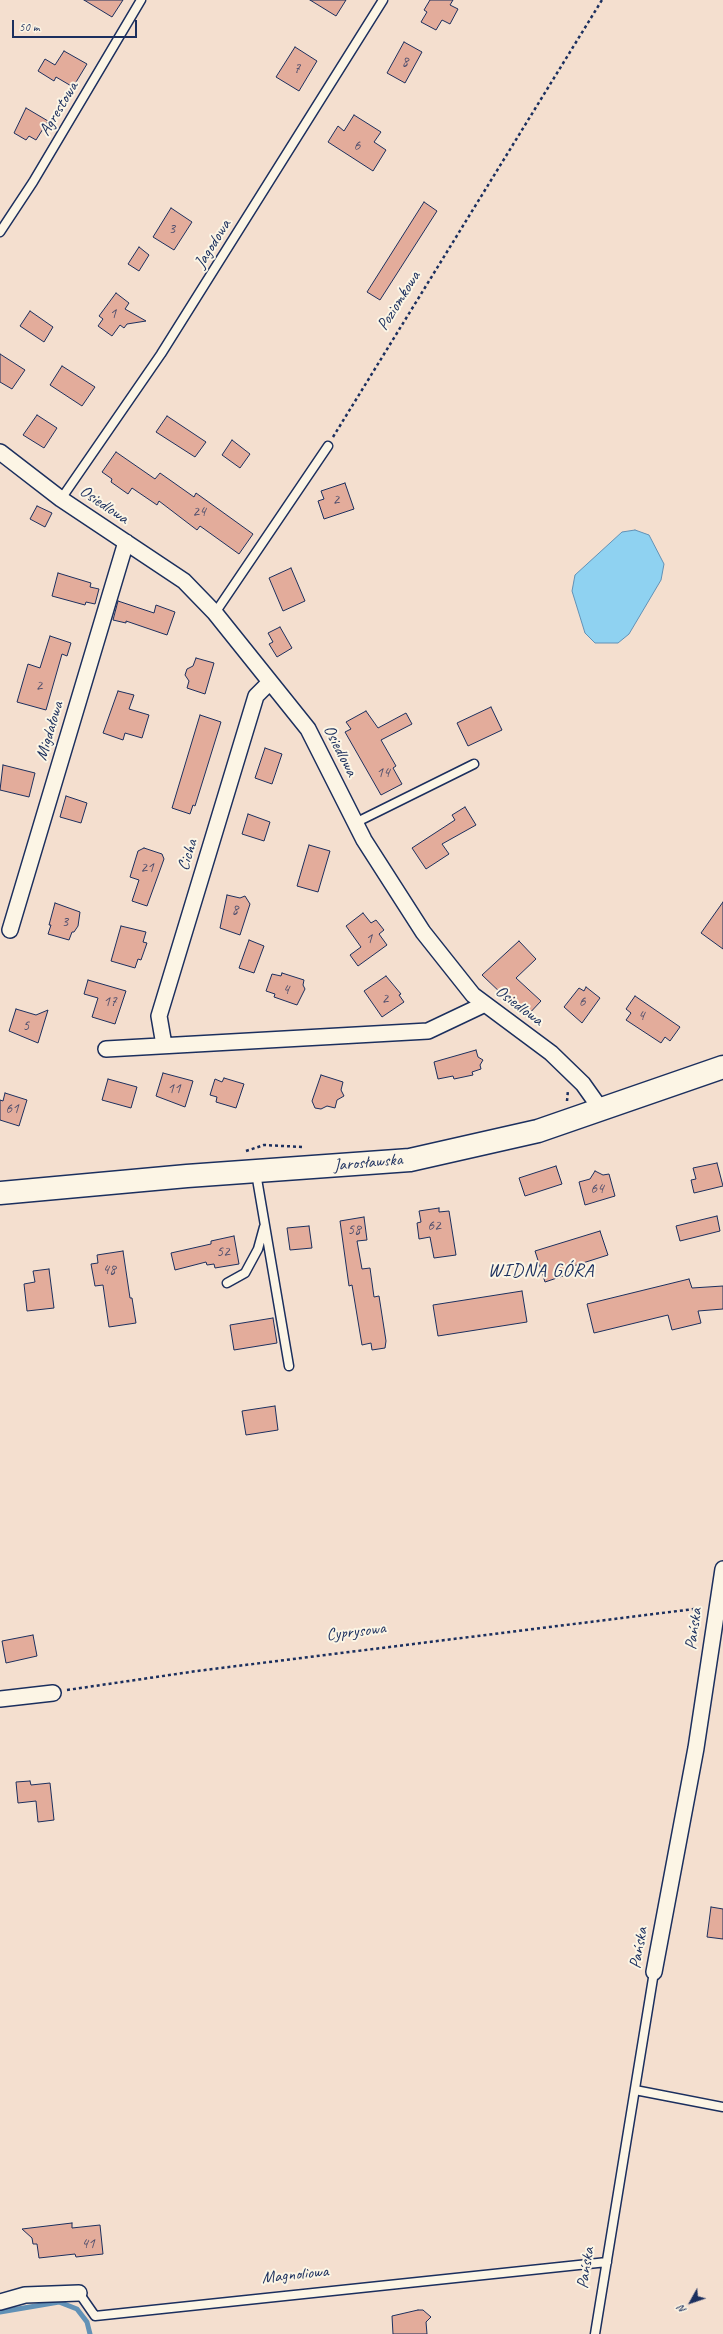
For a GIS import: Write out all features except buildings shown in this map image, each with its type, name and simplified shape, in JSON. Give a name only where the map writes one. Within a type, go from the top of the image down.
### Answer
[{"type":"main road","name":"Jarosławska","points":[[0,1193],[187,1176],[410,1160],[538,1131],[600,1108],[723,1067]]},
{"type":"street","name":"Osiedlowa","points":[[0,452],[61,499],[184,581],[215,613],[308,729],[364,840],[423,932],[473,995],[551,1053],[583,1084],[600,1108]]},
{"type":"street","name":"Migdałowa","points":[[10,930],[126,542]]},
{"type":"street","name":"Cicha","points":[[164,1045],[159,1016],[256,696],[270,682]]},
{"type":"street","points":[[106,1049],[428,1031],[485,1004]]},
{"type":"street","name":"Pańska","points":[[654,1972],[696,1748],[723,1569]]},
{"type":"street","points":[[0,1700],[53,1693]]},
{"type":"street","name":"Magnoliowa","points":[[0,2302],[25,2295],[79,2293]]},
{"type":"lane","name":"Agrestowa","points":[[0,232],[41,169],[141,0]]},
{"type":"lane","name":"Jagodowa","points":[[61,499],[161,354],[383,0]]},
{"type":"lane","points":[[215,613],[328,446]]},
{"type":"lane","points":[[355,823],[474,764]]},
{"type":"lane","points":[[256,1172],[289,1366]]},
{"type":"lane","points":[[227,1282],[245,1273],[258,1249],[265,1225]]},
{"type":"lane","name":"Pańska","points":[[595,2334],[654,1972]]},
{"type":"lane","points":[[635,2090],[723,2107]]},
{"type":"lane","name":"Magnoliowa","points":[[79,2293],[95,2316],[607,2262]]},
{"type":"path","name":"Poziomkowa","points":[[328,446],[602,0]]},
{"type":"path","points":[[563,1065],[559,1071],[568,1088],[567,1100],[563,1104]]},
{"type":"path","name":"Cyprysowa","points":[[53,1693],[197,1671],[717,1606]]},
{"type":"water","points":[[635,530],[649,535],[664,564],[661,580],[629,634],[618,643],[595,643],[585,633],[572,591],[575,575],[622,532]]},
{"type":"waterway","points":[[0,2312],[59,2302],[77,2309],[87,2322],[90,2334]]},
{"type":"district","name":"WIDNA GÓRA","points":[[541,1271]]}]
